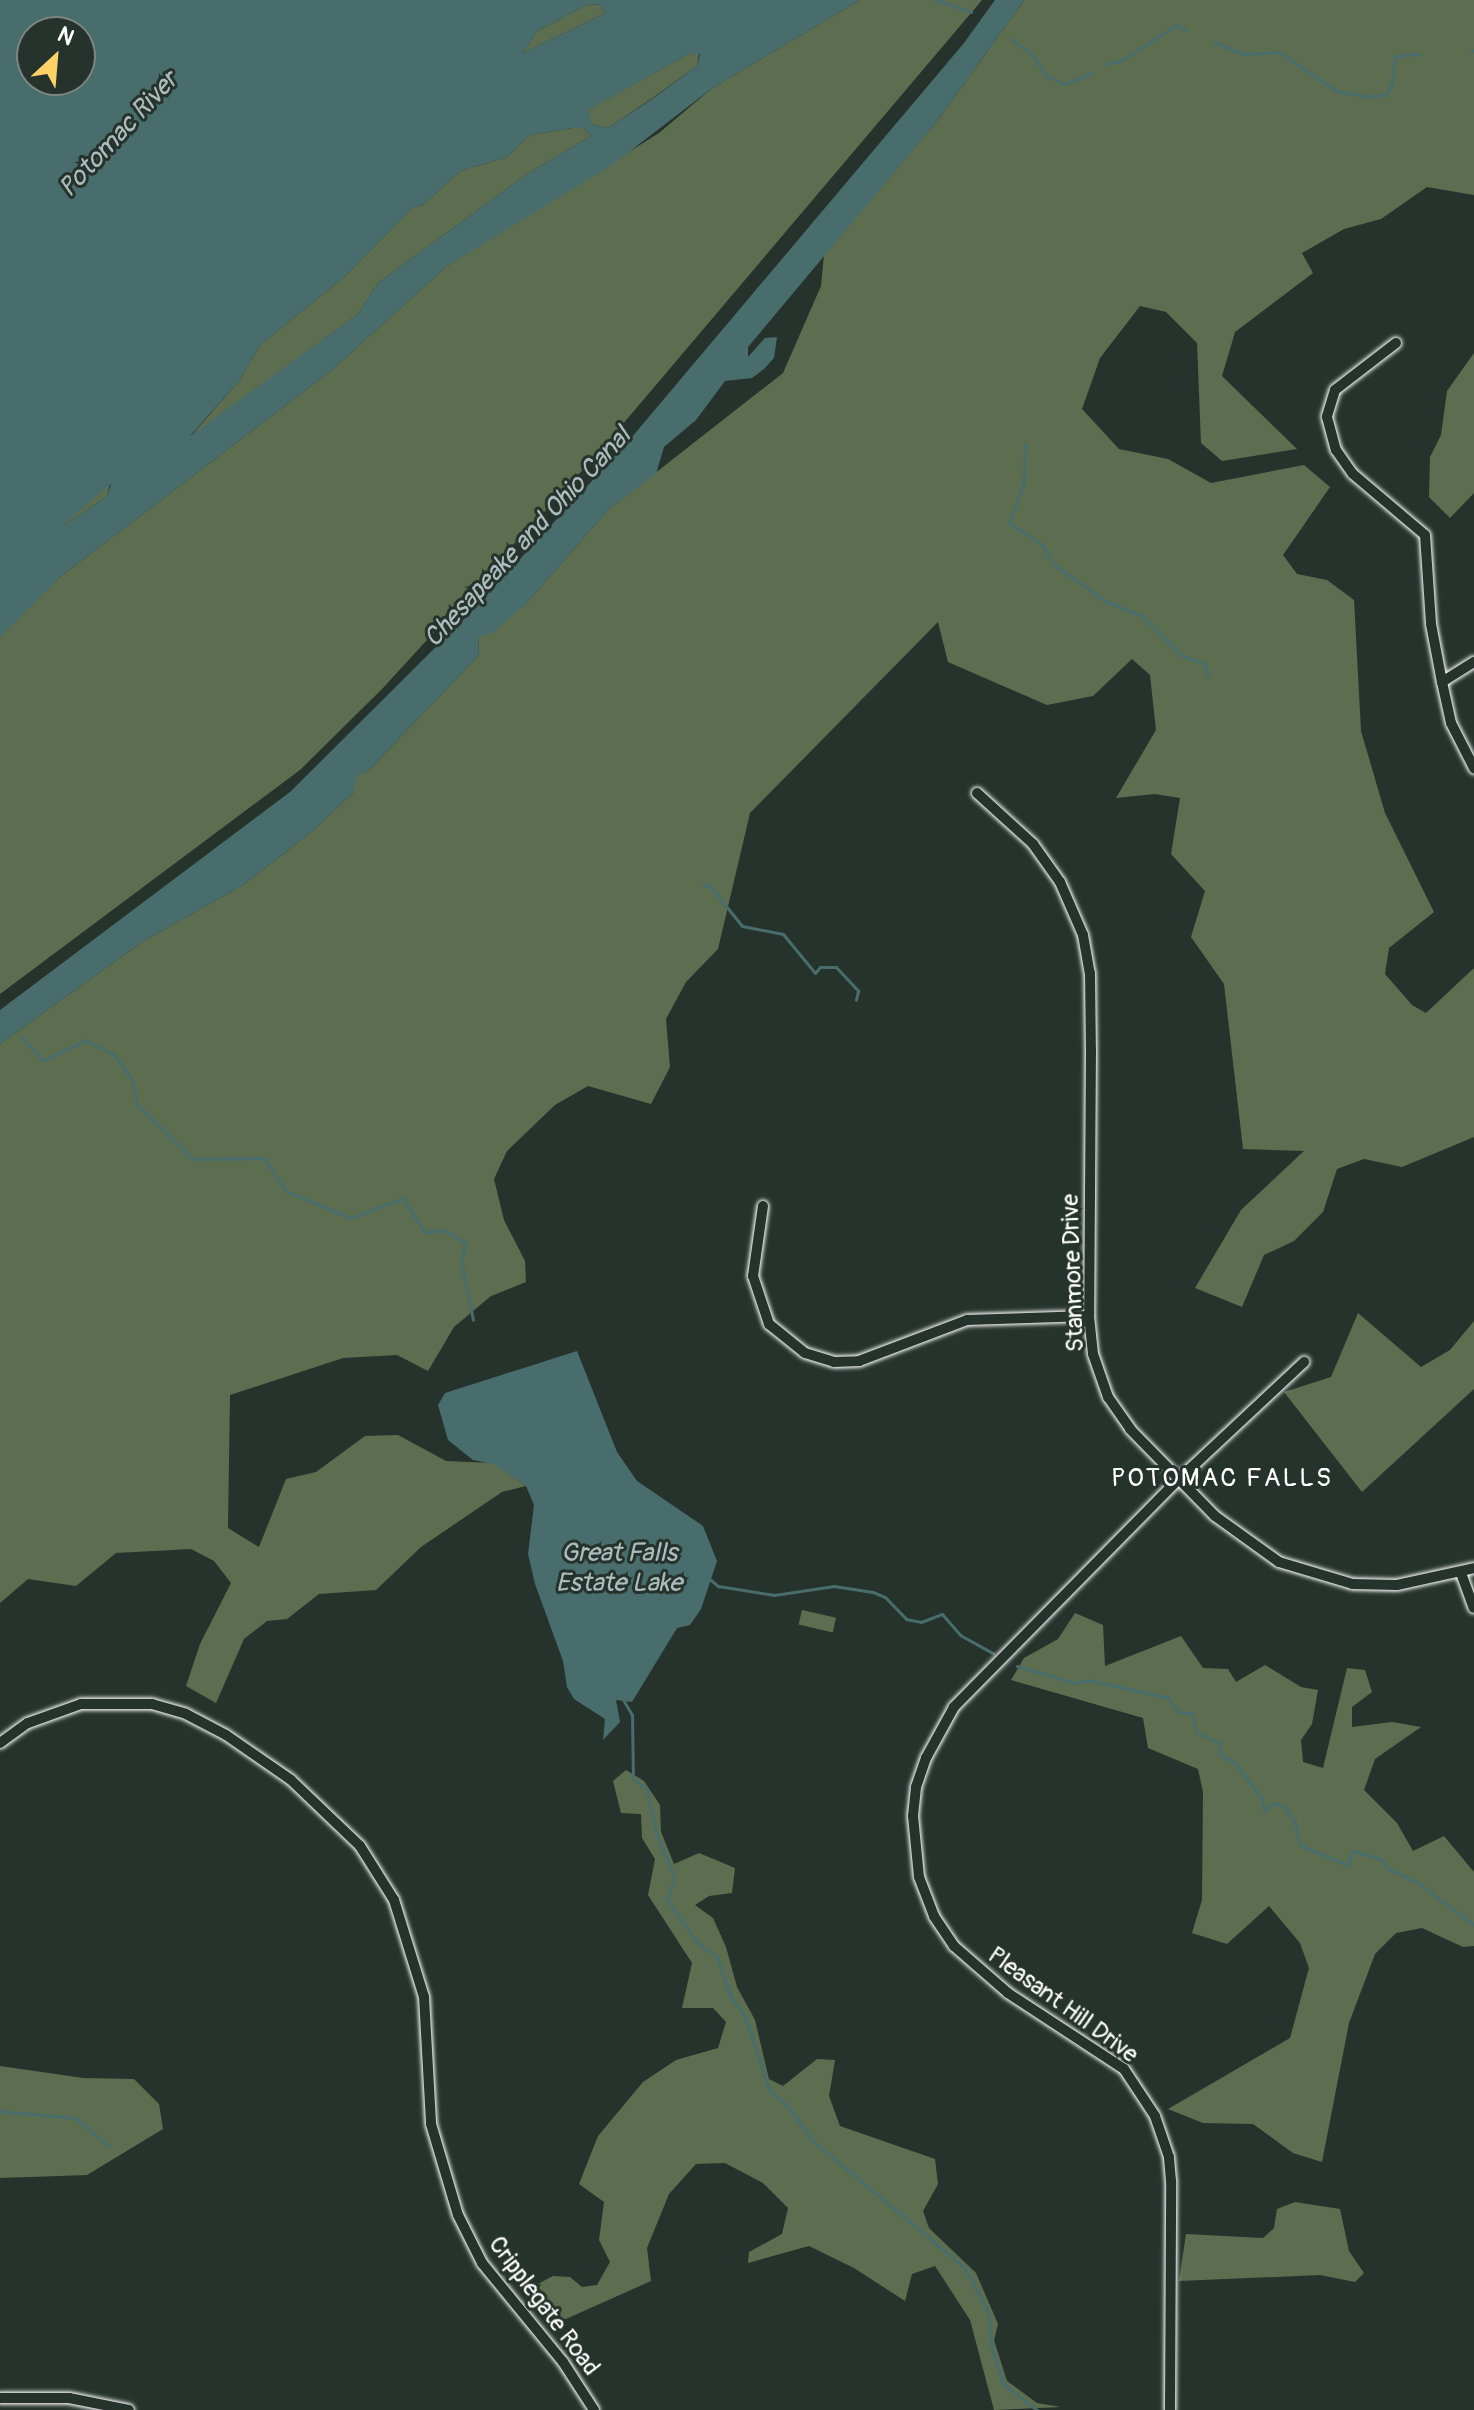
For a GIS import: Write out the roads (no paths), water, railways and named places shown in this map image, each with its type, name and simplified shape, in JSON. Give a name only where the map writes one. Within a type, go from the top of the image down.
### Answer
[{"type":"street","points":[[1396,343],[1335,390],[1327,417],[1336,450],[1353,474],[1425,535],[1431,624],[1442,682],[1451,723],[1474,768]]},
{"type":"street","points":[[1442,682],[1474,662]]},
{"type":"street","name":"Stanmore Drive","points":[[977,793],[1033,844],[1060,882],[1083,935],[1090,973],[1089,1316],[1093,1354],[1108,1397],[1178,1480],[1247,1543],[1313,1575],[1397,1585],[1474,1568]]},
{"type":"street","points":[[763,1206],[753,1276],[769,1324],[805,1353],[834,1362],[859,1361],[967,1320],[1089,1316]]},
{"type":"street","name":"Pleasant Hill Drive","points":[[1170,2410],[1171,2181],[1169,2157],[1155,2116],[1124,2069],[1088,2040],[1008,1993],[954,1946],[934,1916],[919,1877],[913,1816],[926,1758],[954,1707],[1178,1480],[1304,1362]]},
{"type":"street","points":[[1461,1573],[1474,1608]]},
{"type":"street","name":"Cripplegate Road","points":[[0,1743],[28,1723],[81,1704],[112,1700],[161,1706],[226,1735],[291,1780],[360,1846],[394,1900],[424,1997],[431,2124],[458,2215],[482,2263],[563,2362],[594,2410]]},
{"type":"street","points":[[0,2398],[69,2398],[129,2410]]},
{"type":"water","name":"Potomac River","points":[[0,0],[860,0],[711,89],[612,165],[447,266],[332,370],[60,577],[0,637]],"holes":[[[589,4],[601,5],[605,13],[523,53],[537,31]],[[689,54],[700,54],[697,66],[652,99],[608,128],[591,124],[588,110]],[[583,128],[591,136],[527,174],[378,283],[358,314],[190,436],[240,380],[260,345],[343,278],[412,208],[423,205],[460,171],[507,157],[530,135]],[[111,484],[107,496],[64,524]]]},
{"type":"water","name":"Chesapeake and Ohio Canal","points":[[995,0],[1024,0],[938,120],[748,347],[748,357],[765,338],[777,337],[774,358],[764,369],[752,378],[725,381],[696,420],[664,447],[656,474],[608,510],[525,605],[491,634],[478,637],[479,655],[369,770],[357,776],[354,792],[309,834],[243,885],[142,942],[0,1044],[0,1010],[290,792],[473,610],[626,444],[964,43]]},
{"type":"water","name":"Great Falls Estate Lake","points":[[577,1351],[617,1452],[637,1481],[703,1526],[717,1561],[701,1609],[690,1625],[677,1628],[632,1702],[616,1700],[620,1722],[603,1740],[605,1719],[574,1699],[567,1687],[563,1661],[535,1584],[528,1554],[534,1505],[526,1486],[493,1464],[473,1460],[448,1440],[438,1405],[445,1393]]},
{"type":"waterway","points":[[935,0],[971,12]]},
{"type":"waterway","points":[[1106,64],[1122,60],[1177,25],[1186,30]]},
{"type":"waterway","points":[[1011,39],[1034,56],[1045,75],[1064,84],[1092,73]]},
{"type":"waterway","points":[[1214,42],[1244,54],[1279,52],[1338,92],[1367,96],[1385,95],[1392,84],[1395,56],[1419,54]]},
{"type":"waterway","points":[[1025,444],[1024,482],[1009,523],[1043,545],[1052,563],[1105,601],[1142,616],[1181,655],[1204,664],[1208,676]]},
{"type":"waterway","points":[[703,885],[710,886],[742,926],[783,934],[815,973],[820,967],[836,967],[858,991],[856,1000]]},
{"type":"waterway","points":[[21,1037],[43,1061],[86,1040],[114,1055],[132,1080],[137,1104],[193,1159],[264,1158],[286,1191],[351,1218],[403,1198],[424,1232],[446,1231],[466,1243],[461,1261],[473,1320]]},
{"type":"waterway","points":[[706,1576],[718,1586],[774,1595],[834,1586],[873,1592],[885,1597],[906,1619],[921,1622],[942,1614],[960,1635],[993,1653]]},
{"type":"waterway","points":[[1017,1666],[1075,1683],[1088,1680],[1169,1698],[1178,1712],[1192,1713],[1196,1732],[1220,1743],[1219,1754],[1236,1764],[1262,1799],[1264,1811],[1274,1803],[1284,1807],[1295,1823],[1300,1845],[1347,1865],[1353,1851],[1381,1859],[1387,1868],[1418,1883],[1474,1925]]},
{"type":"waterway","points":[[621,1696],[632,1715],[633,1779],[647,1789],[657,1836],[675,1878],[666,1898],[698,1943],[717,1957],[731,1997],[745,2016],[769,2090],[787,2105],[814,2142],[964,2267],[988,2311],[992,2348],[1003,2384],[1037,2410]]},
{"type":"waterway","points":[[0,2111],[75,2118],[109,2146]]},
{"type":"district","name":"POTOMAC FALLS","points":[[1222,1479]]}]
